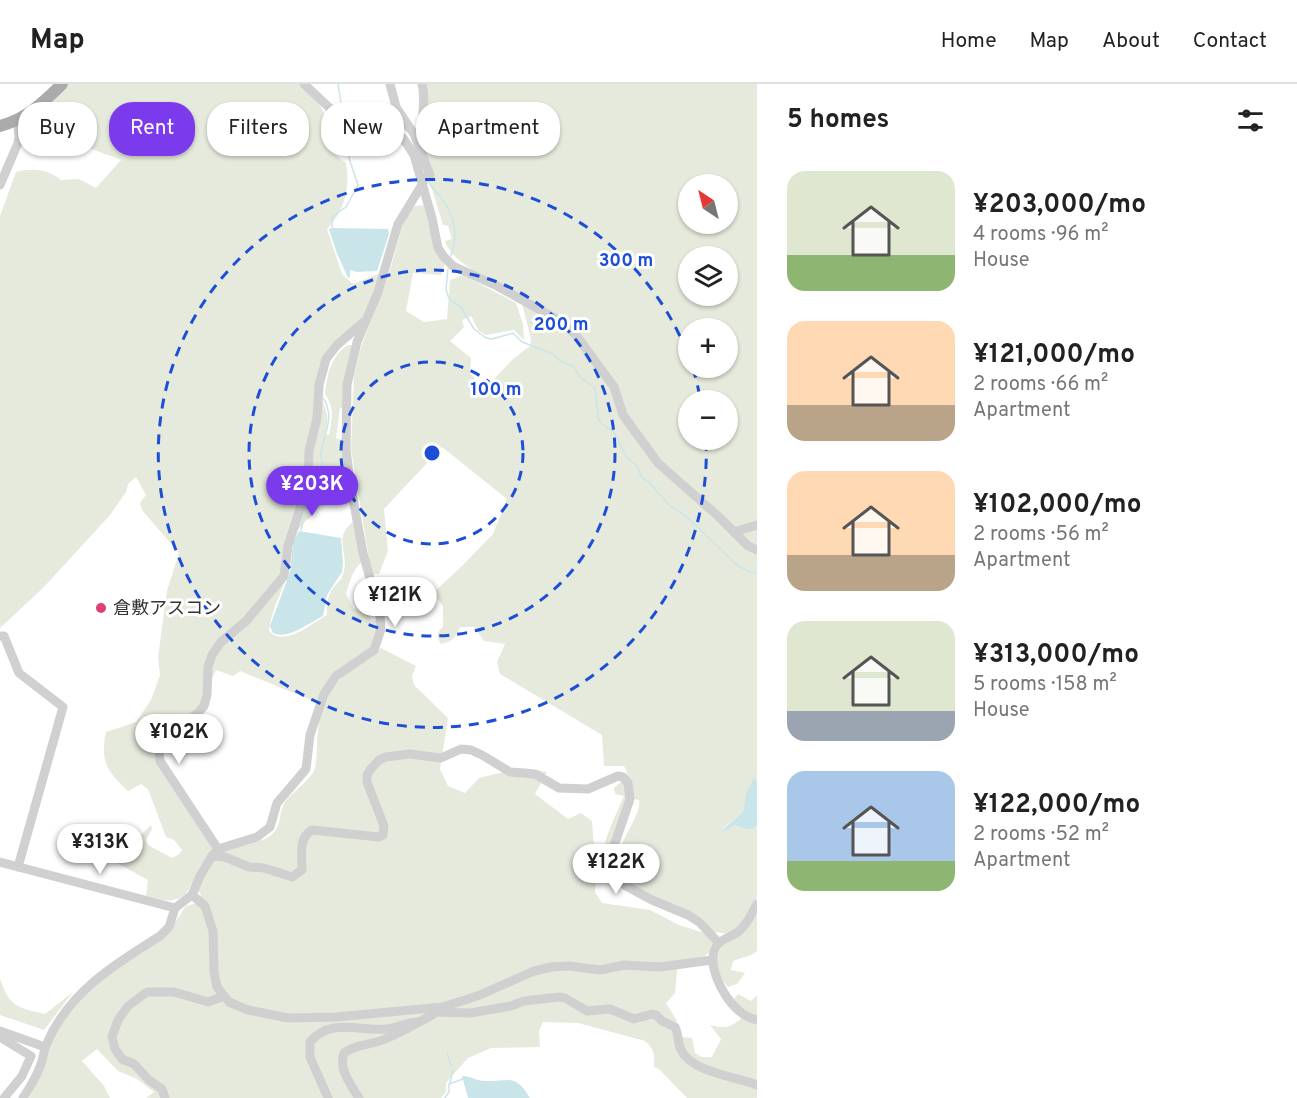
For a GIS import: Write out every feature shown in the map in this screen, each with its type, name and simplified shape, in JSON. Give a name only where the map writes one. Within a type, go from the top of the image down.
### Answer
[{"type":"main road","points":[[0,126],[17,121],[40,105],[62,84]]},
{"type":"street","points":[[304,84],[345,119],[392,131],[405,131],[414,134],[416,138]]},
{"type":"street","points":[[390,84],[396,107],[424,178],[438,248],[444,257],[453,266],[497,286],[576,335],[614,387],[623,415],[658,463],[748,546],[757,550]]},
{"type":"street","points":[[422,84],[424,102]]},
{"type":"street","points":[[0,186],[20,136],[17,121]]},
{"type":"street","points":[[23,1098],[33,1082],[45,1047],[58,1023],[95,979],[160,936],[169,927],[175,908],[192,895],[200,876],[215,852],[258,837],[270,826],[277,802],[306,769],[310,735],[324,694],[336,676],[374,650],[381,629],[380,615],[363,553],[350,482],[346,449],[347,385],[357,342],[369,318],[398,224],[424,178],[430,175],[424,156]]},
{"type":"street","points":[[369,318],[337,345],[326,359],[319,385],[316,418],[309,451],[308,484],[288,546],[284,576],[246,621],[221,642],[212,655],[208,667],[207,695],[204,706],[197,714],[163,736],[158,743],[160,761],[215,852],[249,867],[264,868],[292,877],[302,870],[303,839],[306,833],[312,830],[379,837],[383,835],[384,826],[367,783],[367,775],[379,760],[392,755],[410,754],[441,758],[460,749],[471,750],[510,772],[535,774],[559,788],[588,789],[618,776],[623,777],[628,783],[630,799],[612,852],[619,878],[626,886],[699,922],[719,943]]},
{"type":"street","points":[[734,532],[757,525]]},
{"type":"street","points":[[0,636],[4,636],[19,673],[63,707],[18,867]]},
{"type":"street","points":[[0,862],[175,908]]},
{"type":"street","points":[[192,895],[205,906],[213,931],[217,987],[229,1002],[248,1010],[288,1018],[433,1010],[470,1013],[511,1006],[524,1001],[559,997],[587,1011],[616,1010],[634,1019],[656,1015],[662,1021],[675,1027],[680,1048],[696,1065],[757,1085]]},
{"type":"street","points":[[757,904],[748,922],[739,931],[719,943],[712,960],[722,989],[733,1006],[744,1015],[757,1020]]},
{"type":"street","points":[[433,1010],[480,995],[534,971],[551,967],[569,966],[600,970],[624,965],[660,967],[712,960]]},
{"type":"street","points":[[165,1098],[162,1089],[149,1080],[134,1064],[122,1059],[115,1050],[112,1036],[117,1020],[128,1006],[147,992],[174,992],[208,1002],[225,996]]},
{"type":"street","points":[[359,1098],[344,1072],[342,1062],[344,1053],[386,1039],[432,1015],[433,1010]]},
{"type":"street","points":[[328,1098],[309,1050],[310,1042],[315,1035],[338,1027],[383,1030],[419,1022]]},
{"type":"street","points":[[0,1031],[45,1047]]},
{"type":"street","points":[[0,1037],[31,1056],[22,1076],[4,1098]]},
{"type":"shaded area","points":[[68,84],[299,84],[321,108],[321,156],[337,156],[346,163],[345,198],[338,214],[327,229],[342,274],[353,284],[378,274],[380,279],[365,316],[326,352],[318,395],[324,404],[327,418],[325,434],[329,435],[332,419],[325,394],[329,373],[342,349],[348,345],[354,345],[344,408],[340,408],[336,438],[341,440],[347,490],[342,495],[323,501],[296,533],[288,573],[272,614],[269,631],[275,636],[290,636],[327,615],[330,594],[344,569],[343,534],[354,521],[362,562],[354,572],[346,594],[353,608],[359,610],[362,584],[367,580],[373,604],[368,606],[371,621],[378,620],[379,629],[371,648],[354,658],[316,702],[240,671],[233,676],[216,670],[198,709],[168,730],[156,755],[213,847],[186,894],[172,900],[146,896],[148,880],[115,862],[95,858],[94,854],[98,843],[133,843],[151,825],[152,829],[146,840],[148,845],[172,858],[182,850],[174,840],[166,837],[148,789],[141,784],[128,791],[110,772],[104,751],[106,732],[136,722],[151,700],[160,675],[158,657],[167,591],[179,553],[142,510],[140,503],[146,495],[136,477],[128,484],[126,492],[110,515],[44,587],[0,628],[0,216],[16,172],[40,170],[61,180],[79,179],[96,188],[121,160],[110,156],[195,156],[195,102],[109,102],[109,156],[97,151],[97,102],[52,102]]},
{"type":"shaded area","points":[[425,84],[757,84],[757,781],[754,778],[750,786],[743,812],[722,829],[726,831],[734,825],[749,830],[757,826],[757,897],[751,911],[738,929],[727,934],[716,932],[712,939],[715,944],[708,953],[700,958],[678,962],[675,993],[666,1003],[677,1021],[670,1027],[675,1036],[692,1038],[695,1053],[702,1057],[712,1057],[721,1039],[710,1025],[727,1027],[737,1022],[741,1019],[734,999],[738,994],[751,1001],[757,995],[757,1098],[687,1098],[659,1069],[654,1067],[653,1053],[645,1041],[578,1023],[543,1022],[539,1032],[540,1047],[491,1048],[468,1058],[446,1083],[446,1092],[441,1098],[146,1098],[154,1092],[137,1079],[118,1071],[97,1049],[82,1061],[104,1086],[110,1098],[29,1098],[39,1079],[48,1047],[78,1001],[95,983],[165,937],[186,906],[198,903],[201,894],[197,891],[209,865],[220,852],[272,835],[277,828],[285,802],[310,777],[315,768],[321,715],[331,691],[347,673],[381,648],[416,666],[412,676],[414,685],[448,718],[440,769],[448,786],[465,793],[479,778],[523,768],[547,772],[535,794],[568,819],[581,813],[592,821],[595,892],[602,903],[650,910],[679,925],[708,934],[711,932],[687,913],[649,896],[624,881],[619,875],[617,860],[619,852],[637,814],[639,800],[634,799],[625,804],[608,856],[618,881],[644,899],[625,890],[612,880],[605,868],[603,856],[605,843],[624,796],[615,794],[614,788],[628,775],[624,766],[604,766],[602,735],[500,674],[497,662],[505,644],[484,641],[474,627],[460,627],[451,640],[441,644],[438,635],[443,627],[443,606],[433,593],[493,534],[507,499],[442,447],[384,509],[388,551],[379,574],[373,574],[351,449],[354,376],[361,347],[391,267],[404,220],[414,206],[425,205],[430,217],[436,249],[445,264],[441,275],[413,273],[406,311],[424,322],[447,319],[450,280],[463,275],[516,303],[523,324],[524,340],[514,330],[486,335],[479,331],[471,316],[462,320],[464,327],[450,341],[471,358],[470,373],[478,382],[490,383],[513,359],[530,346],[531,339],[520,296],[467,266],[450,250],[445,241],[452,239],[448,226],[443,225],[422,156],[560,156],[560,102],[426,102]]},
{"type":"shaded area","points":[[757,914],[757,951],[733,961],[731,970],[745,973],[737,984],[728,987],[718,968],[719,953],[727,940],[746,926]]},
{"type":"shaded area","points":[[0,979],[7,996],[16,1005],[45,1014],[73,992],[44,1030],[0,1015]]},
{"type":"water","points":[[329,229],[388,229],[389,234],[377,271],[350,270],[348,278]]},
{"type":"water","points":[[299,531],[341,538],[342,572],[327,595],[323,616],[299,630],[279,635],[273,633],[270,626],[290,572],[293,543]]},
{"type":"water","points":[[754,777],[757,781],[757,826],[749,830],[734,825],[726,831],[722,830],[743,812],[746,794]]},
{"type":"water","points":[[462,1076],[482,1081],[515,1081],[530,1098],[468,1098]]},
{"type":"waterway","points":[[338,84],[341,103],[349,113],[395,121],[408,132]]},
{"type":"waterway","points":[[332,228],[332,217],[346,207],[358,185],[350,156]]},
{"type":"waterway","points":[[428,180],[444,202],[454,224],[455,239],[451,256]]},
{"type":"waterway","points":[[448,269],[446,289],[448,296],[451,301],[461,307],[474,329],[486,338],[492,339],[513,333],[522,342],[553,354],[560,361],[573,366],[580,377],[595,388],[598,418],[602,424],[614,432],[627,458],[637,466],[642,478],[648,481],[669,505],[686,516],[737,565],[757,573]]},
{"type":"waterway","points":[[301,530],[306,507],[309,504],[324,505],[327,500],[328,487],[321,454],[329,419],[327,405],[323,398]]},
{"type":"waterway","points":[[447,1052],[451,1066]]},
{"type":"waterway","points":[[450,1083],[453,1070]]},
{"type":"waterway","points":[[445,1098],[449,1092],[449,1084],[463,1079]]},
{"type":"place","name":"倉敷アスコン","points":[[101,608]]}]
